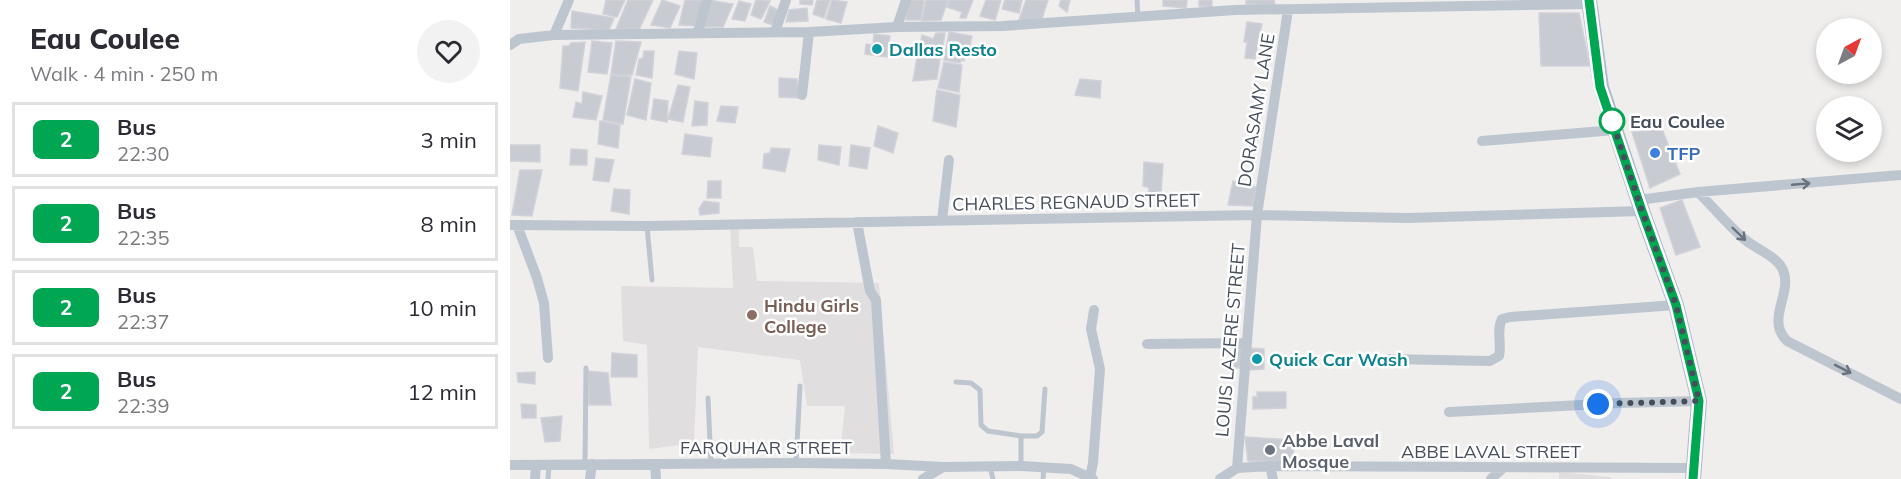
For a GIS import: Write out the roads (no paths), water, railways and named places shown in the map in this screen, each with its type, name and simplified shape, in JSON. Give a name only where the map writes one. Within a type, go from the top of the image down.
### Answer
[{"type":"main road","points":[[1588,2],[1600,87],[1676,305],[1699,401],[1694,473]]},
{"type":"street","points":[[554,35],[569,0]]},
{"type":"street","points":[[698,32],[707,0]]},
{"type":"street","points":[[775,32],[786,0]]},
{"type":"street","points":[[897,27],[906,0]]},
{"type":"street","points":[[510,45],[519,39],[554,35],[809,32],[897,27],[1003,26],[1138,17],[1236,5],[1288,10],[1345,4],[1588,2]]},
{"type":"street","name":"DORASAMY LANE","points":[[1257,215],[1288,10]]},
{"type":"street","points":[[802,95],[809,32]]},
{"type":"street","points":[[1482,141],[1615,130]]},
{"type":"street","points":[[942,220],[949,160]]},
{"type":"street","name":"CHARLES REGNAUD STREET","points":[[514,225],[647,226],[1257,215],[1407,218],[1640,205],[1698,192],[1901,175]]},
{"type":"street","points":[[1698,192],[1744,240],[1776,261],[1782,269],[1785,279],[1778,325],[1780,334],[1787,340],[1901,399]]},
{"type":"street","name":"LOUIS LAZERE STREET","points":[[1237,468],[1257,215]]},
{"type":"street","points":[[857,222],[870,291],[876,300],[886,464]]},
{"type":"street","points":[[514,225],[537,278],[544,303],[548,358]]},
{"type":"street","points":[[1388,359],[1490,361],[1499,356],[1501,349],[1499,325],[1502,320],[1510,317],[1676,305]]},
{"type":"street","points":[[1091,478],[1100,369],[1091,329],[1094,310]]},
{"type":"street","points":[[1147,344],[1247,343]]},
{"type":"street","points":[[1449,412],[1608,403],[1699,401]]},
{"type":"street","name":"FARQUHAR STREET","points":[[510,465],[796,463],[944,467],[1021,466],[1071,469],[1091,478]]},
{"type":"street","points":[[588,464],[590,479]]},
{"type":"street","points":[[655,464],[656,479]]},
{"type":"street","points":[[535,479],[536,465]]},
{"type":"street","points":[[1270,466],[1273,479]]},
{"type":"street","name":"ABBE LAVAL STREET","points":[[1220,479],[1237,468],[1270,466],[1504,467],[1539,473],[1694,473]]},
{"type":"street","points":[[923,479],[944,467]]},
{"type":"street","points":[[1491,479],[1504,467]]},
{"type":"lane","points":[[1137,0],[1138,17]]},
{"type":"lane","points":[[647,226],[652,280]]},
{"type":"lane","points":[[586,368],[588,464]]},
{"type":"lane","points":[[956,382],[971,383],[980,390],[981,425],[988,431],[1021,436],[1037,436],[1042,432],[1045,389]]},
{"type":"lane","points":[[796,463],[800,386]]},
{"type":"lane","points":[[708,398],[711,464]]},
{"type":"lane","points":[[1021,436],[1021,466]]},
{"type":"lane","points":[[548,479],[549,465]]},
{"type":"lane","points":[[989,466],[993,479]]},
{"type":"lane","points":[[1043,479],[1044,467]]},
{"type":"place","name":"Dallas Resto","points":[[877,49]]},
{"type":"place","name":"Eau Coulee","points":[[1612,121]]},
{"type":"place","name":"TFP","points":[[1655,153]]},
{"type":"place","name":"Hindu Girls College","points":[[752,315]]},
{"type":"place","name":"Quick Car Wash","points":[[1257,359]]},
{"type":"place","name":"Abbe Laval Mosque","points":[[1270,450]]}]
